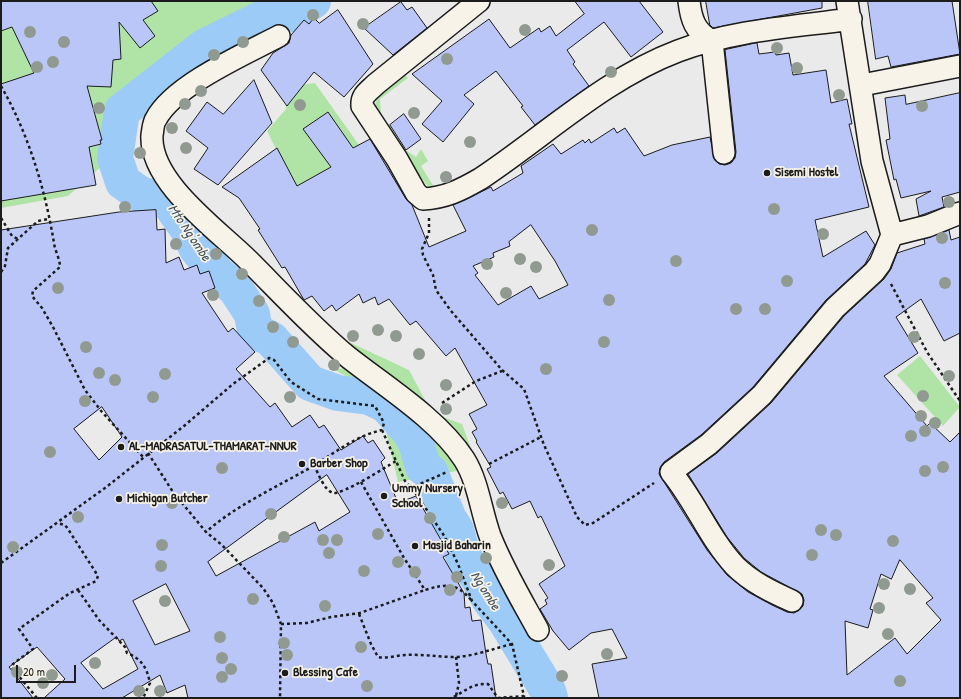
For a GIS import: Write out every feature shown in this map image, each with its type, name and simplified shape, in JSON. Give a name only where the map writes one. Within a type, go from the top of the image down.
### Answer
[{"type":"street","points":[[479,1],[376,84],[366,93],[363,98],[362,106],[397,158],[416,193],[423,199],[442,198],[480,179],[613,84],[653,62],[679,50],[712,41],[849,10],[862,84],[872,161],[892,235],[880,264],[867,279],[835,308],[762,395],[709,444],[671,472],[722,548],[736,566],[749,578],[792,602]]},
{"type":"street","points":[[689,1],[691,15],[696,27],[702,36],[712,41]]},
{"type":"street","points":[[279,36],[190,85],[165,106],[155,120],[152,137],[156,159],[163,174],[180,197],[230,242],[346,355],[442,431],[464,460],[463,468],[496,552],[538,630]]},
{"type":"street","points":[[712,41],[724,153]]},
{"type":"street","points":[[862,84],[960,66]]},
{"type":"street","points":[[892,235],[928,226],[960,213]]},
{"type":"path","points":[[1,86],[28,144],[42,183],[48,219],[60,267],[33,291],[32,296],[42,308],[53,326],[85,390],[102,412],[144,458]]},
{"type":"path","points":[[423,199],[429,216],[430,225],[429,233],[422,249],[423,255],[433,275],[436,290],[452,311],[503,370],[524,388],[541,437],[567,498],[577,517],[585,525],[593,522],[671,472]]},
{"type":"path","points":[[1,218],[8,231],[18,239]]},
{"type":"path","points":[[1,272],[5,266],[8,248],[38,221],[48,219]]},
{"type":"path","points":[[880,264],[927,352],[960,401]]},
{"type":"path","points":[[1,563],[144,458],[148,453],[184,426],[233,384],[269,358],[274,360],[291,382],[318,399],[375,406],[384,423],[382,430],[405,482],[414,491],[445,537],[458,564],[472,601]]},
{"type":"path","points":[[422,416],[476,381],[503,370]]},
{"type":"path","points":[[206,532],[224,518],[314,465],[339,448],[366,433],[382,430]]},
{"type":"path","points":[[405,482],[413,487],[463,468],[482,467],[541,437]]},
{"type":"path","points":[[148,453],[173,492],[206,532],[222,545],[263,588],[277,609],[281,624],[280,698]]},
{"type":"path","points":[[314,465],[328,490],[332,493],[338,493],[361,482],[396,461]]},
{"type":"path","points":[[361,482],[407,564],[425,590]]},
{"type":"path","points":[[36,698],[12,668],[13,664],[33,649],[19,629],[70,593],[96,581],[98,576],[68,529],[61,524],[56,523]]},
{"type":"path","points":[[281,624],[307,623],[331,616],[359,614],[425,590],[451,585],[461,590],[512,644],[524,696],[498,698],[488,684],[470,686],[452,698]]},
{"type":"path","points":[[78,590],[99,620],[125,647],[127,653],[135,656],[145,667],[150,683],[143,698]]},
{"type":"path","points":[[359,614],[366,634],[378,657],[383,658],[423,655],[456,657],[482,654],[512,644]]},
{"type":"path","points":[[456,657],[459,683],[456,696]]},
{"type":"green space","points":[[1,1],[275,1],[160,69],[122,119],[128,143],[68,196],[1,208]]},
{"type":"green space","points":[[403,73],[408,78],[380,99],[381,113],[375,113],[376,97]]},
{"type":"green space","points":[[315,83],[364,152],[287,194],[288,173],[267,131],[286,109],[286,87]]},
{"type":"green space","points":[[401,147],[416,157],[421,149],[428,161],[421,166],[434,187],[432,191],[398,151]]},
{"type":"green space","points":[[349,342],[409,370],[432,413],[462,424],[478,467],[398,482],[385,427],[396,405],[333,369],[341,369]]},
{"type":"green space","points":[[920,356],[960,407],[943,426],[897,375]]},
{"type":"building","points":[[1,1],[151,1],[158,11],[143,20],[155,36],[140,48],[119,22],[121,59],[113,60],[111,87],[87,86],[102,140],[100,140],[101,144],[89,147],[96,185],[1,201],[1,84],[34,73],[12,27],[1,31]]},
{"type":"building","points":[[575,1],[639,1],[663,32],[631,57],[604,22],[567,50],[575,62],[573,64],[589,86],[535,125],[521,107],[523,106],[496,71],[464,95],[474,104],[443,142],[422,124],[442,101],[412,74],[489,19],[510,48],[539,28],[541,32],[550,26],[556,36],[584,14]]},
{"type":"building","points":[[706,1],[822,1],[822,8],[713,28],[710,25]]},
{"type":"building","points":[[868,1],[952,1],[960,54],[891,67],[888,56],[876,59]]},
{"type":"building","points":[[401,2],[407,10],[412,7],[427,28],[393,55],[364,28]]},
{"type":"building","points":[[338,10],[373,64],[344,97],[314,72],[287,106],[261,70],[273,53],[289,43],[291,35],[304,20],[309,24],[314,18],[319,23]]},
{"type":"building","points":[[757,43],[759,54],[775,52],[776,55],[789,53],[793,75],[826,70],[831,103],[847,99],[852,124],[849,124],[869,207],[815,220],[823,257],[866,231],[875,245],[865,264],[826,300],[753,387],[701,435],[664,462],[660,468],[659,474],[707,550],[727,575],[748,592],[772,605],[787,612],[794,613],[799,610],[803,606],[804,600],[802,594],[761,572],[744,558],[727,537],[688,474],[717,453],[771,403],[844,316],[884,279],[891,269],[897,253],[925,244],[924,239],[949,230],[951,240],[960,237],[960,333],[944,341],[921,299],[896,317],[918,353],[884,376],[927,426],[930,423],[950,442],[960,432],[960,698],[599,698],[592,664],[627,658],[612,629],[591,633],[569,650],[553,631],[540,609],[547,604],[545,600],[548,598],[539,584],[565,566],[541,516],[538,518],[530,501],[512,509],[503,492],[500,494],[487,469],[491,467],[476,442],[477,441],[472,432],[477,429],[469,414],[487,405],[455,348],[446,356],[416,321],[410,325],[389,299],[378,305],[375,297],[363,303],[359,294],[336,311],[332,305],[324,311],[312,296],[304,300],[285,267],[282,268],[258,230],[260,229],[239,198],[222,187],[277,148],[297,186],[331,167],[303,129],[328,112],[353,148],[370,139],[406,199],[412,205],[429,247],[466,231],[453,205],[491,187],[493,191],[523,173],[521,166],[553,144],[561,154],[583,140],[585,143],[589,139],[591,143],[614,128],[617,133],[625,128],[644,156],[672,145],[710,137],[715,160],[719,164],[725,165],[731,163],[735,158],[736,152],[725,50]],"holes":[[[531,225],[555,261],[568,285],[539,299],[531,286],[498,305],[475,275],[478,273],[473,266],[494,257],[493,253],[510,246],[509,242]],[[900,560],[933,598],[926,603],[941,620],[907,654],[895,638],[847,675],[845,621],[868,628],[873,610],[870,609],[881,574],[891,579]]]},
{"type":"building","points":[[254,80],[272,123],[218,185],[194,169],[208,148],[186,131],[207,102],[223,114]]},
{"type":"building","points":[[960,93],[960,192],[942,197],[944,207],[919,216],[916,199],[931,191],[901,198],[896,179],[894,180],[886,140],[890,139],[885,98],[905,95],[906,104]]},
{"type":"building","points":[[404,114],[421,139],[406,150],[390,125]]},
{"type":"building","points":[[156,210],[157,230],[165,229],[166,263],[179,257],[184,270],[197,265],[200,274],[209,271],[215,288],[202,293],[228,332],[233,328],[255,352],[236,369],[270,407],[275,403],[292,427],[310,415],[319,428],[324,425],[341,450],[363,436],[368,443],[373,440],[385,458],[381,462],[398,503],[416,496],[449,554],[443,557],[464,593],[465,608],[470,607],[472,621],[481,620],[488,664],[491,664],[496,698],[188,698],[185,685],[167,693],[160,675],[122,698],[44,698],[65,679],[37,647],[9,667],[33,698],[1,698],[1,230],[119,212]],"holes":[[[102,407],[122,437],[99,460],[74,429]],[[327,475],[350,512],[319,531],[315,522],[216,576],[208,562]],[[166,584],[190,631],[155,645],[133,601]],[[117,637],[119,641],[123,639],[138,669],[103,689],[81,663]]]},
{"type":"waterway","name":"Mto Ng'ombe","points":[[313,1],[293,14],[277,11],[204,47],[122,111],[115,158],[123,182],[143,196],[165,197],[187,228],[197,249],[218,274],[235,288],[252,314],[255,331],[271,339],[310,383],[338,393],[369,397],[386,405],[411,433],[417,446],[423,467],[430,472],[449,519],[456,530],[463,555],[479,579],[489,599],[505,620],[548,691],[550,698]]},
{"type":"place","name":"Sisemi Hostel","points":[[767,173]]},
{"type":"place","name":"AL-MADRASATUL-THAMARAT-NNUR","points":[[121,447]]},
{"type":"place","name":"Barber Shop","points":[[302,464]]},
{"type":"place","name":"Ummy Nursery School","points":[[384,496]]},
{"type":"place","name":"Michigan Butcher","points":[[119,499]]},
{"type":"place","name":"Masjid Baharin","points":[[415,546]]},
{"type":"place","name":"Blessing Cafe","points":[[285,673]]},
{"type":"water label","name":"Ng'ombe","points":[[485,591]]}]
